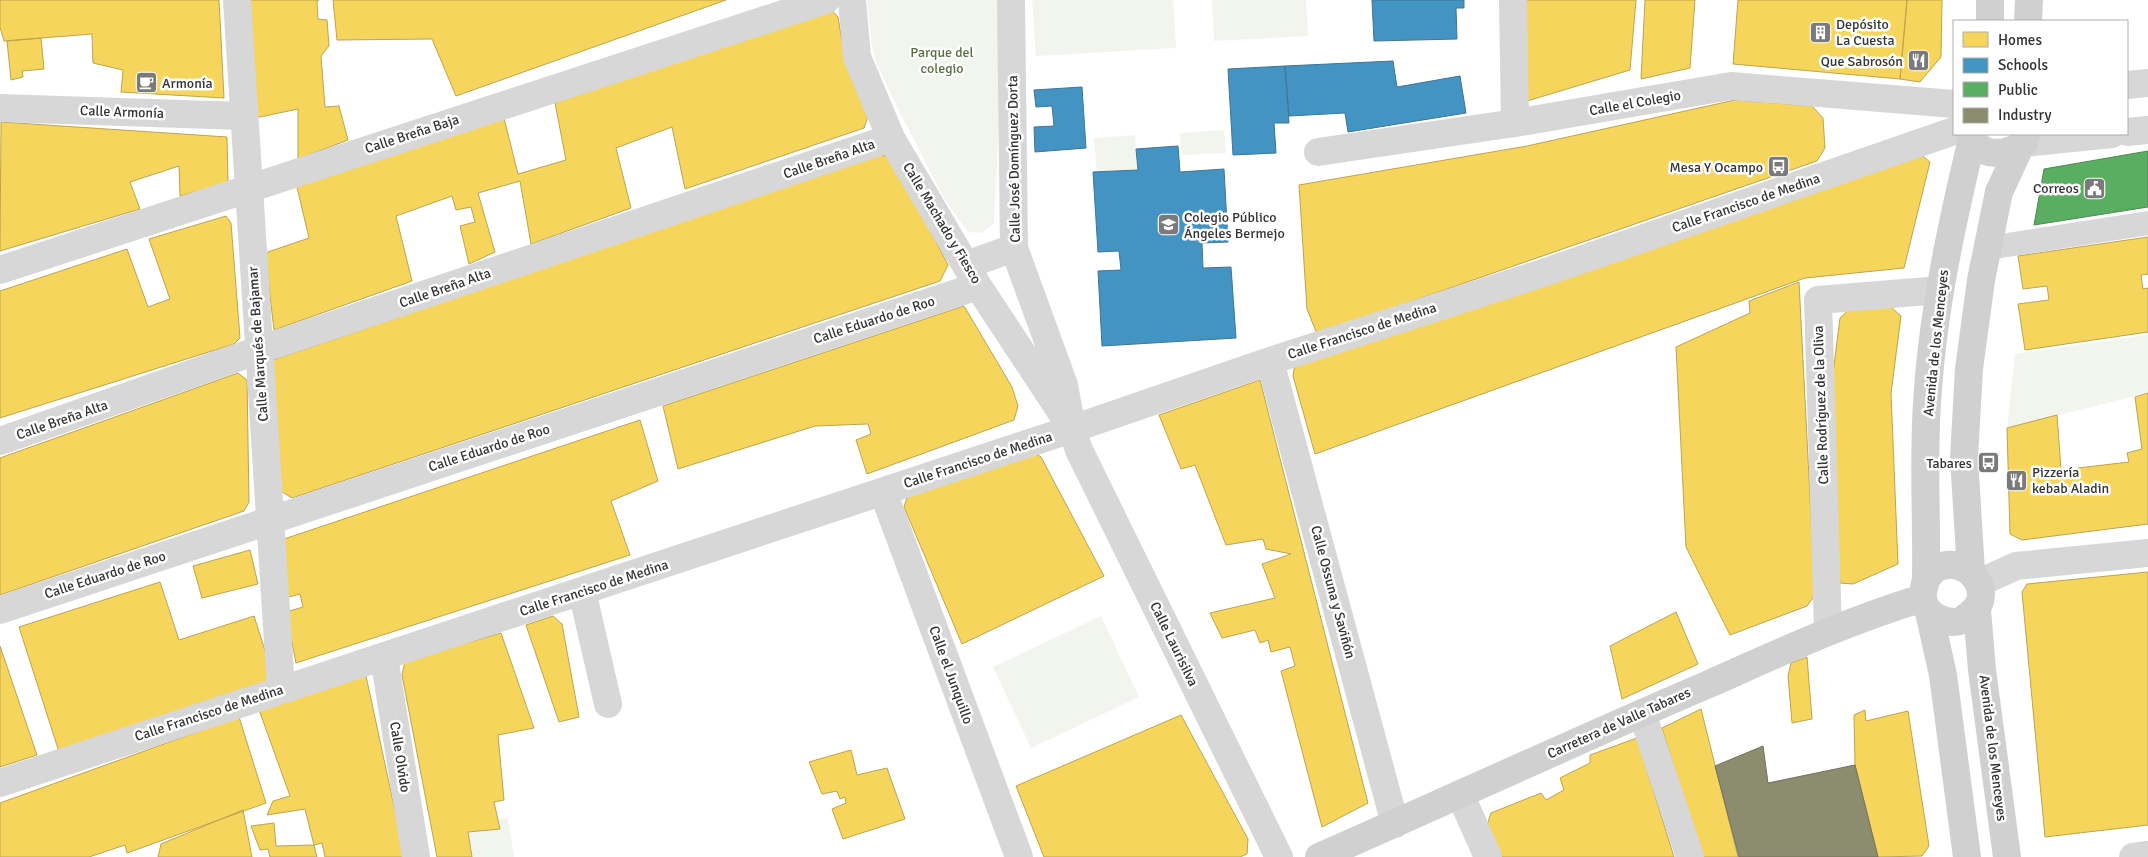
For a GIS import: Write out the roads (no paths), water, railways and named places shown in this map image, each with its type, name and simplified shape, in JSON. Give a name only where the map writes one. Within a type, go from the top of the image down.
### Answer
[{"type":"main road","points":[[1990,0],[1990,20]]},
{"type":"main road","points":[[2028,20],[2029,0]]},
{"type":"main road","points":[[1965,135],[1985,151],[1999,154],[2012,151],[2025,138]]},
{"type":"main road","name":"Avenida de los Menceyes","points":[[1965,135],[1940,290],[1927,405],[1926,596],[1943,675],[1967,857]]},
{"type":"main road","points":[[1975,577],[1956,564],[1937,568],[1926,596],[1941,621],[1960,622],[1977,610],[1981,596],[1975,577],[1964,458],[1969,370],[1981,280],[1999,192],[2025,138]]},
{"type":"main road","name":"Carretera de Valle Tabares","points":[[1319,857],[1828,632],[1879,611],[1926,596]]},
{"type":"main road","name":"Avenida de los Menceyes","points":[[1977,610],[1982,670],[2007,857]]},
{"type":"street","name":"Calle Marqués de Bajamar","points":[[236,0],[281,689]]},
{"type":"street","name":"Calle Breña Baja","points":[[0,270],[826,0]]},
{"type":"street","name":"Calle Machado y Fiesco","points":[[852,0],[858,57],[891,138],[972,275],[1072,429]]},
{"type":"street","name":"Calle José Domínguez Dorta","points":[[1011,0],[1014,248],[1064,385],[1072,429]]},
{"type":"street","points":[[1513,0],[1516,123]]},
{"type":"street","points":[[2128,86],[2148,83]]},
{"type":"street","name":"Calle el Colegio","points":[[1318,152],[1516,123],[1731,86],[1953,104]]},
{"type":"street","name":"Calle Armonía","points":[[0,108],[243,116]]},
{"type":"street","points":[[2128,132],[2148,130]]},
{"type":"street","name":"Calle Francisco de Medina","points":[[0,783],[883,492],[1270,361],[1965,135]]},
{"type":"street","points":[[2025,138],[2090,135]]},
{"type":"street","name":"Calle Breña Alta","points":[[0,441],[259,350],[891,138]]},
{"type":"street","points":[[1988,248],[2148,223]]},
{"type":"street","name":"Calle Eduardo de Roo","points":[[0,610],[270,520],[972,275],[1014,248]]},
{"type":"street","name":"Calle Rodríguez de la Oliva","points":[[1828,632],[1818,300],[1940,290]]},
{"type":"street","name":"Calle Ossuna y Saviñón","points":[[1270,361],[1396,824]]},
{"type":"street","name":"Calle Laurisilva","points":[[1072,429],[1078,450],[1279,857]]},
{"type":"street","name":"Calle el Junquillo","points":[[883,492],[1019,857]]},
{"type":"street","points":[[1975,577],[2016,566],[2148,553]]},
{"type":"street","points":[[582,591],[608,704]]},
{"type":"street","name":"Calle Olvido","points":[[384,656],[416,857]]},
{"type":"street","points":[[1642,713],[1690,857]]},
{"type":"street","points":[[1460,794],[1488,857]]},
{"type":"street","points":[[2133,857],[2148,855]]},
{"type":"place","name":"Depósito La Cuesta","points":[[1820,32]]},
{"type":"place","name":"Que Sabrosón","points":[[1919,61]]},
{"type":"place","name":"Armonía","points":[[146,83]]},
{"type":"place","name":"Mesa Y Ocampo","points":[[1779,167]]},
{"type":"place","name":"Correos","points":[[2095,188]]},
{"type":"place","name":"Colegio Público Ángeles Bermejo","points":[[1168,225]]},
{"type":"place","name":"Tabares","points":[[1988,463]]},
{"type":"place","name":"Pizzería kebab Aladin","points":[[2016,480]]},
{"type":"park label","name":"Parque del colegio","points":[[942,60]]}]
